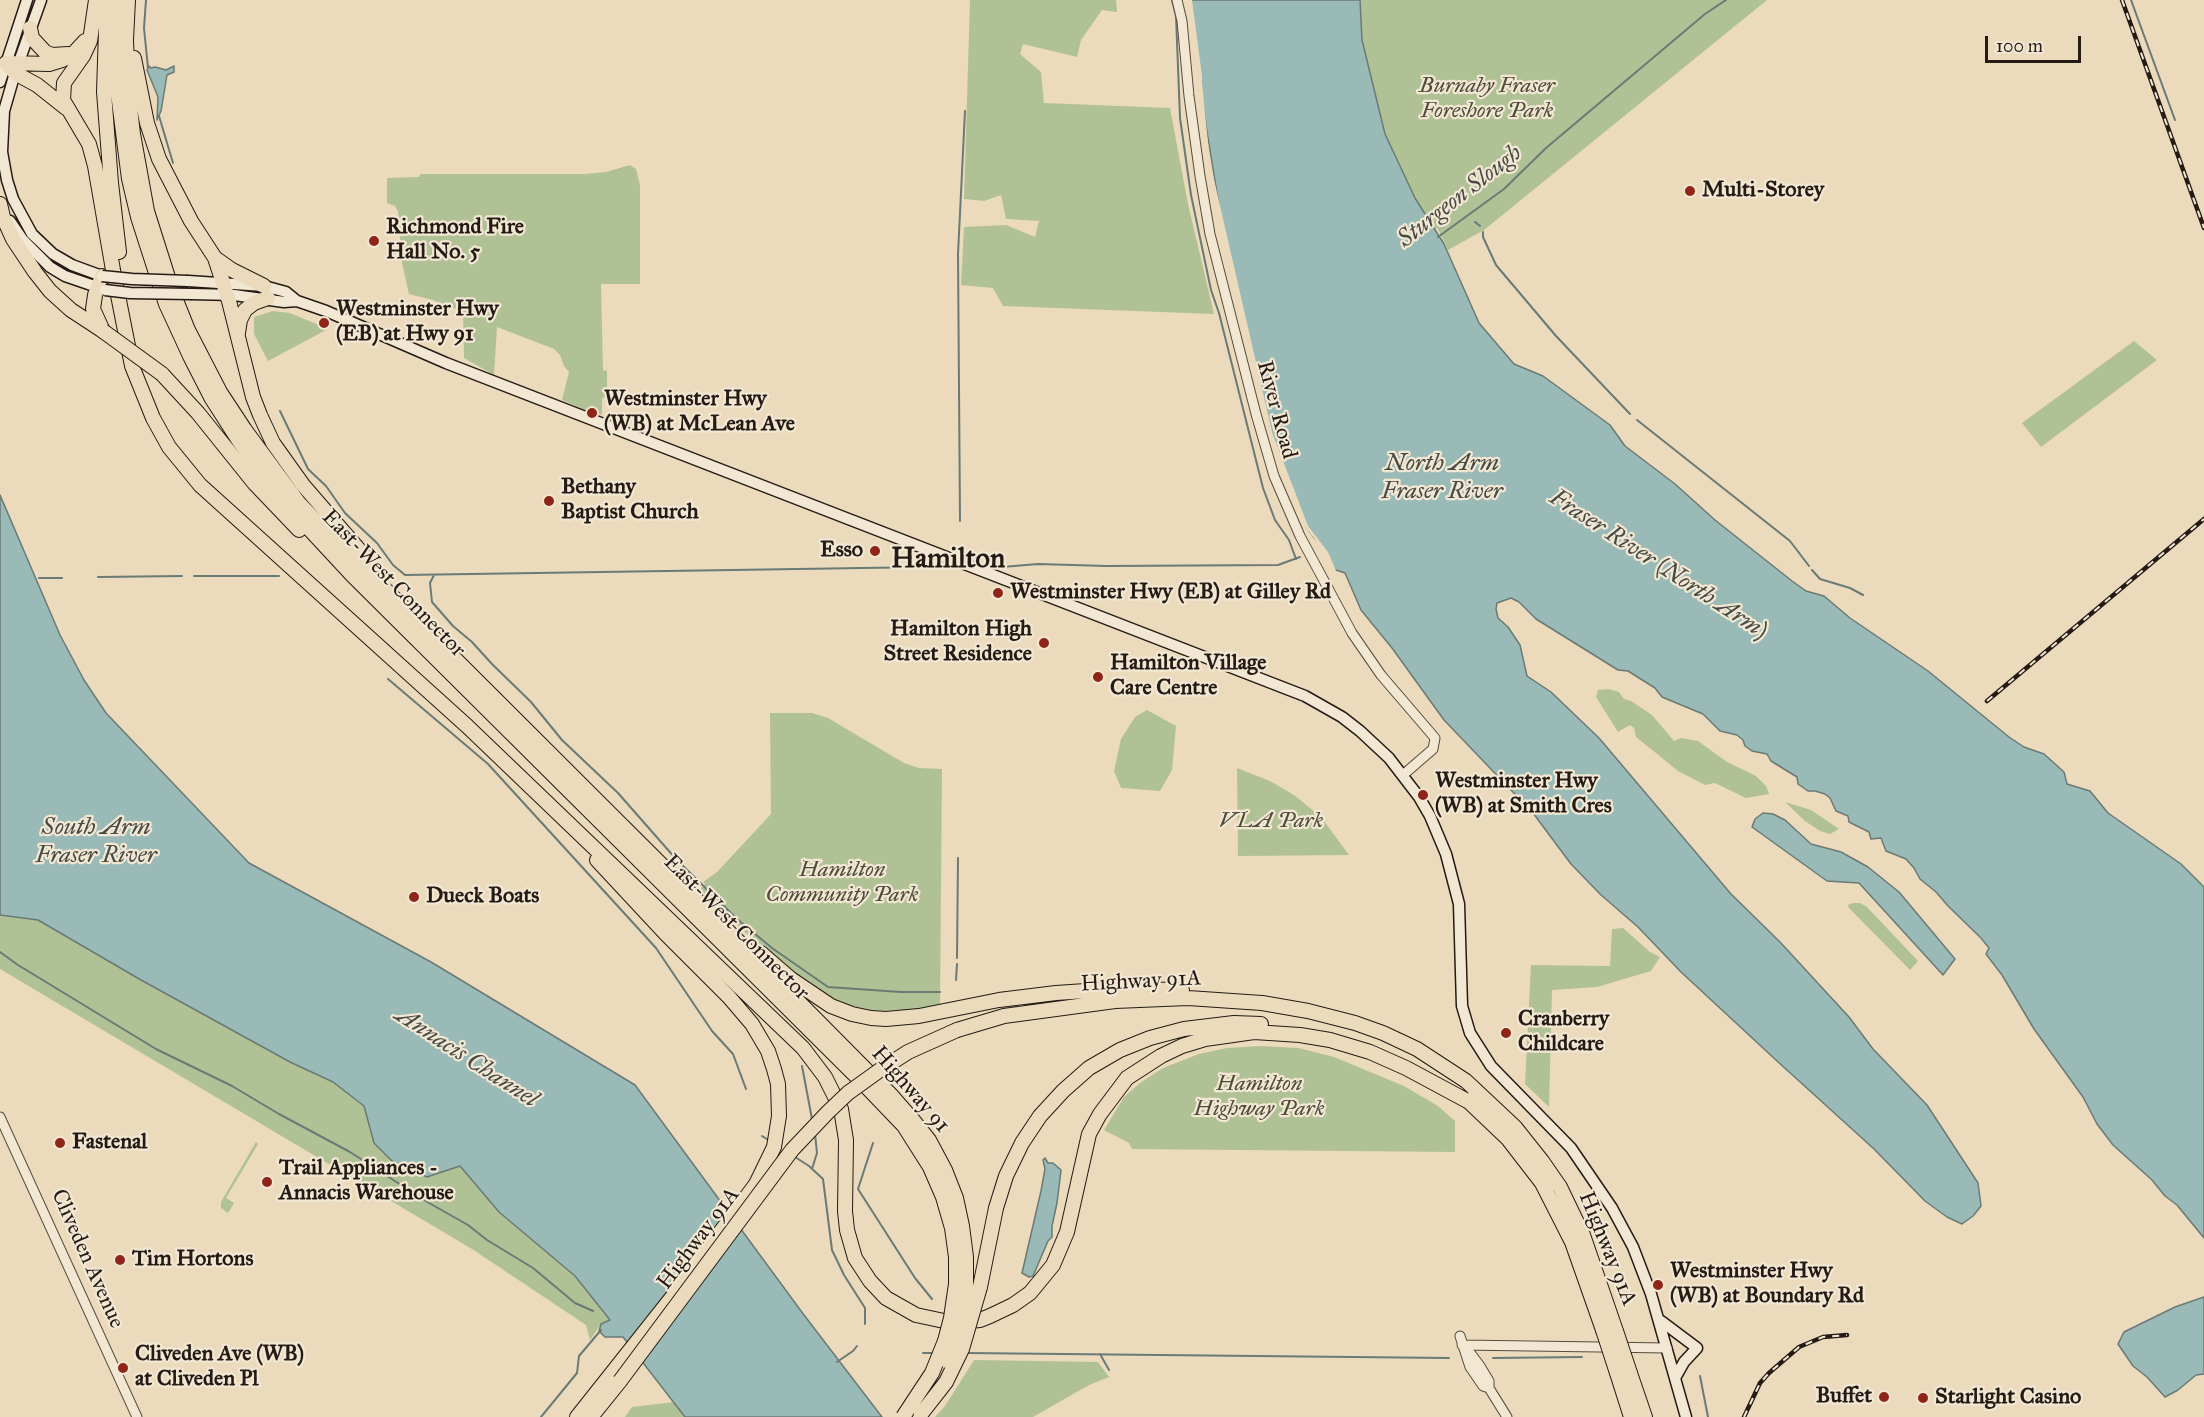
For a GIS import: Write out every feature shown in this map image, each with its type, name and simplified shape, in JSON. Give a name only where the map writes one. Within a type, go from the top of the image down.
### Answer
[{"type":"highway","points":[[96,0],[90,41],[83,56],[64,82],[63,100],[85,136],[95,166],[132,366],[153,418],[169,447],[200,485],[467,726],[717,963],[815,1062],[836,1098],[844,1125],[845,1211],[847,1230],[855,1258],[870,1281],[886,1298],[916,1315],[944,1321],[980,1320],[1001,1312],[1030,1293],[1053,1265],[1066,1232],[1089,1134],[1100,1114],[1127,1078],[1161,1056],[1182,1046],[1205,1039],[1254,1032],[1300,1035],[1329,1040],[1370,1052],[1406,1068],[1473,1104]]},
{"type":"highway","points":[[107,0],[104,92],[111,183],[125,303],[142,393]]},
{"type":"highway","name":"East-West Connector","points":[[116,0],[117,85],[129,179],[149,257],[166,304],[194,364],[212,399],[239,441],[288,506],[352,575],[857,1077]]},
{"type":"highway","name":"East-West Connector","points":[[128,0],[128,90],[140,179],[156,242],[188,330],[220,392],[298,502],[348,555],[657,860]]},
{"type":"highway","points":[[127,15],[138,84],[147,123],[159,159],[191,221],[215,258],[253,397],[273,443],[303,484],[361,552],[390,594]]},
{"type":"highway","points":[[13,67],[49,64],[62,60],[73,54],[87,39],[93,26]]},
{"type":"highway","points":[[30,28],[32,38],[45,52],[52,55],[73,54]]},
{"type":"highway","points":[[13,67],[68,109]]},
{"type":"highway","points":[[0,203],[3,218],[13,239],[50,291],[71,310],[104,331],[162,374],[198,413],[270,501],[295,526],[352,575]]},
{"type":"highway","points":[[215,258],[266,292],[245,310],[237,335]]},
{"type":"highway","points":[[101,285],[93,309],[104,331]]},
{"type":"highway","points":[[546,802],[620,887],[729,997],[752,1024],[768,1051],[774,1069],[779,1099],[774,1147],[756,1184],[673,1296],[591,1413],[577,1417]]},
{"type":"highway","points":[[657,860],[791,979],[831,1006],[852,1014],[886,1019],[919,1016],[999,1000],[1115,989],[1203,992],[1242,996],[1262,1003]]},
{"type":"highway","name":"Highway 91","points":[[657,860],[892,1096],[929,1140],[945,1170],[956,1198],[963,1226],[967,1285],[951,1318],[945,1341],[932,1372],[903,1417]]},
{"type":"highway","name":"Highway 91A","points":[[591,1413],[792,1150],[848,1092],[908,1052],[957,1030],[1004,1016],[1114,1001],[1188,998],[1262,1003],[1332,1017],[1383,1034],[1417,1049],[1447,1067],[1486,1098],[1515,1127],[1542,1161],[1560,1187],[1583,1235],[1623,1373],[1631,1417]]},
{"type":"highway","name":"Highway 91A","points":[[919,1415],[946,1382],[962,1349],[967,1285],[1006,1176],[1022,1143],[1040,1116],[1089,1068],[1120,1050],[1150,1038],[1184,1029],[1234,1023],[1297,1026],[1370,1044],[1407,1061],[1452,1088],[1473,1104],[1526,1160],[1550,1197],[1610,1330]]},
{"type":"highway","name":"Highway 91","points":[[857,1077],[904,1126],[930,1167],[943,1197],[952,1228],[956,1257],[967,1285]]},
{"type":"highway","name":"Highway 91A","points":[[1623,1373],[1645,1417]]},
{"type":"main road","points":[[27,0],[4,111],[1,137],[3,165],[13,199],[32,234],[53,254],[101,285],[132,279],[188,281],[225,289],[286,292],[297,301],[326,311],[446,363],[1305,696],[1333,711],[1360,731],[1403,775],[1430,816],[1446,854],[1453,876],[1460,918],[1462,1006],[1473,1039],[1491,1066],[1565,1142],[1602,1192],[1633,1247],[1661,1321],[1686,1417]]},
{"type":"main road","points":[[0,82],[13,67],[41,0]]},
{"type":"main road","points":[[0,203],[23,240],[36,255],[65,276],[130,292],[192,294],[225,289]]},
{"type":"main road","points":[[1661,1321],[1697,1348],[1684,1362],[1675,1378]]},
{"type":"street","name":"River Road","points":[[1177,0],[1182,21],[1197,153],[1210,234],[1274,476],[1300,536],[1352,633],[1381,675],[1435,738],[1433,749],[1403,775]]},
{"type":"street","name":"Cliveden Avenue","points":[[0,1117],[137,1417]]},
{"type":"street","points":[[1461,1341],[1490,1346],[1667,1348]]},
{"type":"street","points":[[1461,1341],[1489,1381],[1489,1388],[1507,1417]]},
{"type":"street","points":[[1461,1341],[1473,1371],[1483,1386],[1489,1388]]},
{"type":"street","points":[[1476,1361],[1479,1352],[1490,1346]]},
{"type":"green space","points":[[970,0],[1116,0],[1117,12],[1102,10],[1081,40],[1077,57],[1023,44],[1020,54],[1041,72],[1044,103],[1170,108],[1188,204],[1214,314],[1003,306],[993,288],[961,285],[964,227],[1006,225],[1035,237],[1039,221],[1006,219],[1001,195],[984,201],[964,199]]},
{"type":"green space","name":"Burnaby Fraser Foreshore Park","points":[[1360,0],[1767,0],[1484,230],[1448,250],[1437,227],[1435,231],[1415,198],[1385,134],[1362,40]]},
{"type":"green space","points":[[630,165],[636,169],[640,185],[640,284],[601,284],[603,370],[607,371],[607,397],[602,398],[602,415],[562,400],[569,372],[554,349],[497,327],[494,375],[464,358],[463,312],[433,300],[409,294],[402,263],[398,212],[395,206],[387,203],[387,178],[419,177],[420,174],[585,174],[606,172]]},
{"type":"green space","points":[[273,311],[290,313],[328,329],[268,361],[254,334],[254,317]]},
{"type":"green space","points":[[2134,341],[2157,360],[2041,447],[2022,423]]},
{"type":"green space","points":[[1609,689],[1619,692],[1624,699],[1652,715],[1674,741],[1681,738],[1698,741],[1727,762],[1756,776],[1766,786],[1769,794],[1746,798],[1715,783],[1705,785],[1678,771],[1636,737],[1634,728],[1630,725],[1618,732],[1596,697],[1598,690]]},
{"type":"green space","points":[[1147,710],[1176,726],[1172,770],[1160,791],[1121,788],[1114,771],[1121,739],[1135,717]]},
{"type":"green space","name":"Hamilton Community Park","points":[[770,713],[812,713],[828,718],[904,763],[919,768],[942,769],[940,1007],[902,1013],[868,1012],[836,1003],[814,990],[764,950],[700,890],[705,884],[703,882],[717,872],[771,814]]},
{"type":"green space","name":"VLA Park","points":[[1237,768],[1270,781],[1294,795],[1321,817],[1349,855],[1238,856]]},
{"type":"green space","points":[[1785,802],[1811,810],[1839,829],[1830,834],[1820,831],[1805,821]]},
{"type":"green space","points":[[0,875],[351,1075],[452,1158],[491,1185],[575,1276],[610,1321],[601,1324],[590,1340],[586,1325],[472,1249],[0,969]]},
{"type":"green space","points":[[1860,903],[1867,907],[1918,961],[1910,970],[1849,908],[1848,905]]},
{"type":"green space","points":[[1623,928],[1650,952],[1660,957],[1651,971],[1597,987],[1552,990],[1549,1107],[1525,1084],[1531,965],[1610,966],[1612,929]]},
{"type":"green space","name":"Hamilton Highway Park","points":[[1260,1046],[1299,1048],[1334,1057],[1404,1086],[1438,1106],[1455,1121],[1455,1152],[1132,1149],[1129,1143],[1104,1130],[1124,1097],[1163,1068],[1199,1054],[1227,1048]]},
{"type":"green space","points":[[256,1142],[258,1144],[226,1198],[234,1203],[228,1213],[221,1208],[221,1202]]},
{"type":"green space","points":[[974,1360],[1098,1362],[1109,1377],[1089,1385],[1033,1417],[935,1417],[945,1406]]},
{"type":"green space","points":[[674,1402],[685,1417],[625,1417],[632,1407]]},
{"type":"water","name":"North Arm Fraser River","points":[[1189,0],[1360,0],[1362,40],[1385,134],[1415,198],[1444,244],[1479,323],[1514,364],[1543,376],[1610,425],[1625,446],[1675,484],[1715,520],[1792,581],[1806,591],[1824,596],[1850,618],[1928,671],[2009,737],[2024,747],[2044,754],[2064,772],[2067,784],[2090,791],[2108,813],[2181,864],[2204,887],[2204,1238],[2177,1205],[2113,1145],[2097,1124],[2083,1097],[2034,1029],[2002,975],[1986,954],[1989,948],[1981,938],[1920,879],[1906,859],[1886,851],[1881,838],[1871,839],[1869,832],[1849,822],[1848,816],[1836,811],[1830,798],[1825,794],[1808,791],[1798,784],[1797,777],[1771,761],[1767,754],[1752,751],[1737,735],[1720,731],[1703,714],[1662,697],[1655,688],[1628,671],[1618,670],[1536,619],[1519,602],[1511,598],[1497,603],[1498,618],[1508,627],[1520,645],[1527,676],[1551,692],[1599,738],[1731,894],[1780,942],[1849,1017],[1873,1049],[1927,1105],[1978,1183],[1981,1206],[1962,1224],[1947,1217],[1925,1201],[1874,1149],[1681,972],[1638,927],[1601,895],[1571,864],[1533,813],[1444,720],[1392,648],[1361,610],[1345,573],[1333,569],[1326,553],[1306,527],[1267,424],[1228,260]]},
{"type":"water","points":[[149,66],[166,70],[174,66],[174,72],[167,75],[161,111],[157,120],[158,97],[147,70]]},
{"type":"water","name":"South Arm Fraser River","points":[[0,495],[60,635],[84,680],[106,713],[249,863],[431,962],[635,1085],[882,1417],[685,1417],[623,1337],[605,1337],[599,1331],[601,1324],[610,1320],[575,1276],[499,1212],[460,1166],[427,1177],[392,1161],[374,1143],[364,1106],[333,1082],[290,1062],[38,920],[0,915]]},
{"type":"water","points":[[1763,813],[1773,814],[1785,820],[1811,844],[1841,852],[1868,867],[1899,892],[1955,959],[1943,975],[1859,883],[1827,881],[1752,827],[1755,819]]},
{"type":"water","points":[[1045,1158],[1048,1163],[1053,1163],[1061,1170],[1057,1203],[1052,1237],[1048,1241],[1033,1276],[1029,1277],[1022,1273],[1041,1191]]},
{"type":"water","points":[[2204,1297],[2204,1374],[2196,1375],[2178,1390],[2165,1397],[2147,1377],[2133,1366],[2118,1344],[2124,1332],[2175,1307]]},
{"type":"pier","points":[[1186,0],[1192,0],[1210,162],[1272,432],[1308,526],[1328,552],[1337,573],[1331,571],[1314,538],[1297,513],[1262,414],[1225,261],[1204,132]]},
{"type":"waterway","points":[[146,0],[144,28],[148,68]]},
{"type":"waterway","points":[[1172,0],[1176,16],[1180,118],[1191,195],[1211,290],[1219,313],[1263,488],[1275,520],[1289,540],[1296,559]]},
{"type":"waterway","name":"Sturgeon Slough","points":[[1438,237],[1504,189],[1546,148],[1705,14],[1726,0]]},
{"type":"waterway","points":[[2131,0],[2175,120]]},
{"type":"waterway","points":[[960,521],[958,254],[965,111]]},
{"type":"waterway","points":[[159,116],[173,163]]},
{"type":"waterway","points":[[1475,222],[1480,226]]},
{"type":"waterway","points":[[1483,232],[1483,237],[1496,265],[1556,336],[1630,414]]},
{"type":"waterway","points":[[280,411],[308,469],[326,486],[345,513],[377,543],[393,565],[405,575],[928,567]]},
{"type":"waterway","points":[[1637,420],[1790,541],[1809,566]]},
{"type":"waterway","points":[[1002,567],[1038,564],[1278,565],[1300,557]]},
{"type":"waterway","points":[[1812,570],[1820,579],[1850,588],[1863,595]]},
{"type":"waterway","points":[[434,575],[430,583],[432,602],[453,626],[531,702],[562,740],[618,793],[676,859],[737,919],[772,948],[828,987],[940,992]]},
{"type":"waterway","points":[[98,577],[182,576]]},
{"type":"waterway","points":[[194,576],[279,576]]},
{"type":"waterway","points":[[39,578],[62,578]]},
{"type":"waterway","points":[[388,679],[488,764],[656,948],[712,1031],[733,1054],[746,1089]]},
{"type":"waterway","points":[[957,958],[958,858]]},
{"type":"waterway","points":[[0,952],[156,1049],[232,1086],[350,1152],[429,1203],[468,1225],[487,1240],[533,1268],[575,1303],[593,1311]]},
{"type":"waterway","points":[[956,980],[957,964]]},
{"type":"waterway","points":[[802,1066],[812,1119]]},
{"type":"waterway","points":[[812,1169],[817,1153],[815,1134]]},
{"type":"waterway","points":[[762,1136],[770,1141]]},
{"type":"waterway","points":[[873,1143],[858,1189],[915,1278],[932,1299]]},
{"type":"waterway","points":[[795,1157],[823,1179],[832,1250],[844,1275],[865,1308],[865,1324]]},
{"type":"waterway","points":[[541,1417],[577,1373],[579,1356],[601,1330]]},
{"type":"waterway","points":[[837,1362],[857,1346]]},
{"type":"waterway","points":[[923,1353],[936,1353]]},
{"type":"waterway","points":[[966,1353],[1449,1358]]},
{"type":"waterway","points":[[1100,1354],[1109,1370]]},
{"type":"waterway","points":[[1493,1358],[1582,1357]]},
{"type":"waterway","points":[[1700,1376],[1708,1417]]},
{"type":"railway","points":[[2122,0],[2204,228]]},
{"type":"railway","points":[[1987,701],[2204,519]]},
{"type":"railway","points":[[1744,1417],[1760,1383],[1799,1347],[1823,1337],[1847,1335]]},
{"type":"place","name":"Multi-Storey","points":[[1690,191]]},
{"type":"place","name":"Richmond Fire Hall No. 5","points":[[374,241]]},
{"type":"place","name":"Westminster Hwy (EB) at Hwy 91","points":[[324,323]]},
{"type":"place","name":"Westminster Hwy (WB) at McLean Ave","points":[[592,413]]},
{"type":"place","name":"Bethany Baptist Church","points":[[549,501]]},
{"type":"place","name":"Esso","points":[[875,551]]},
{"type":"place","name":"Westminster Hwy (EB) at Gilley Rd","points":[[998,593]]},
{"type":"place","name":"Hamilton High Street Residence","points":[[1044,643]]},
{"type":"place","name":"Hamilton Village Care Centre","points":[[1098,677]]},
{"type":"place","name":"Westminster Hwy (WB) at Smith Cres","points":[[1423,795]]},
{"type":"place","name":"Dueck Boats","points":[[414,897]]},
{"type":"place","name":"Cranberry Childcare","points":[[1506,1033]]},
{"type":"place","name":"Fastenal","points":[[60,1143]]},
{"type":"place","name":"Trail Appliances - Annacis Warehouse","points":[[267,1182]]},
{"type":"place","name":"Tim Hortons","points":[[120,1260]]},
{"type":"place","name":"Westminster Hwy (WB) at Boundary Rd","points":[[1658,1285]]},
{"type":"place","name":"Cliveden Ave (WB) at Cliveden Pl","points":[[123,1368]]},
{"type":"place","name":"Buffet","points":[[1884,1397]]},
{"type":"place","name":"Starlight Casino","points":[[1923,1398]]},
{"type":"district","name":"Hamilton","points":[[948,560]]},
{"type":"water label","name":"Fraser River (North Arm)","points":[[1658,565]]},
{"type":"water label","name":"Annacis Channel","points":[[466,1058]]}]
